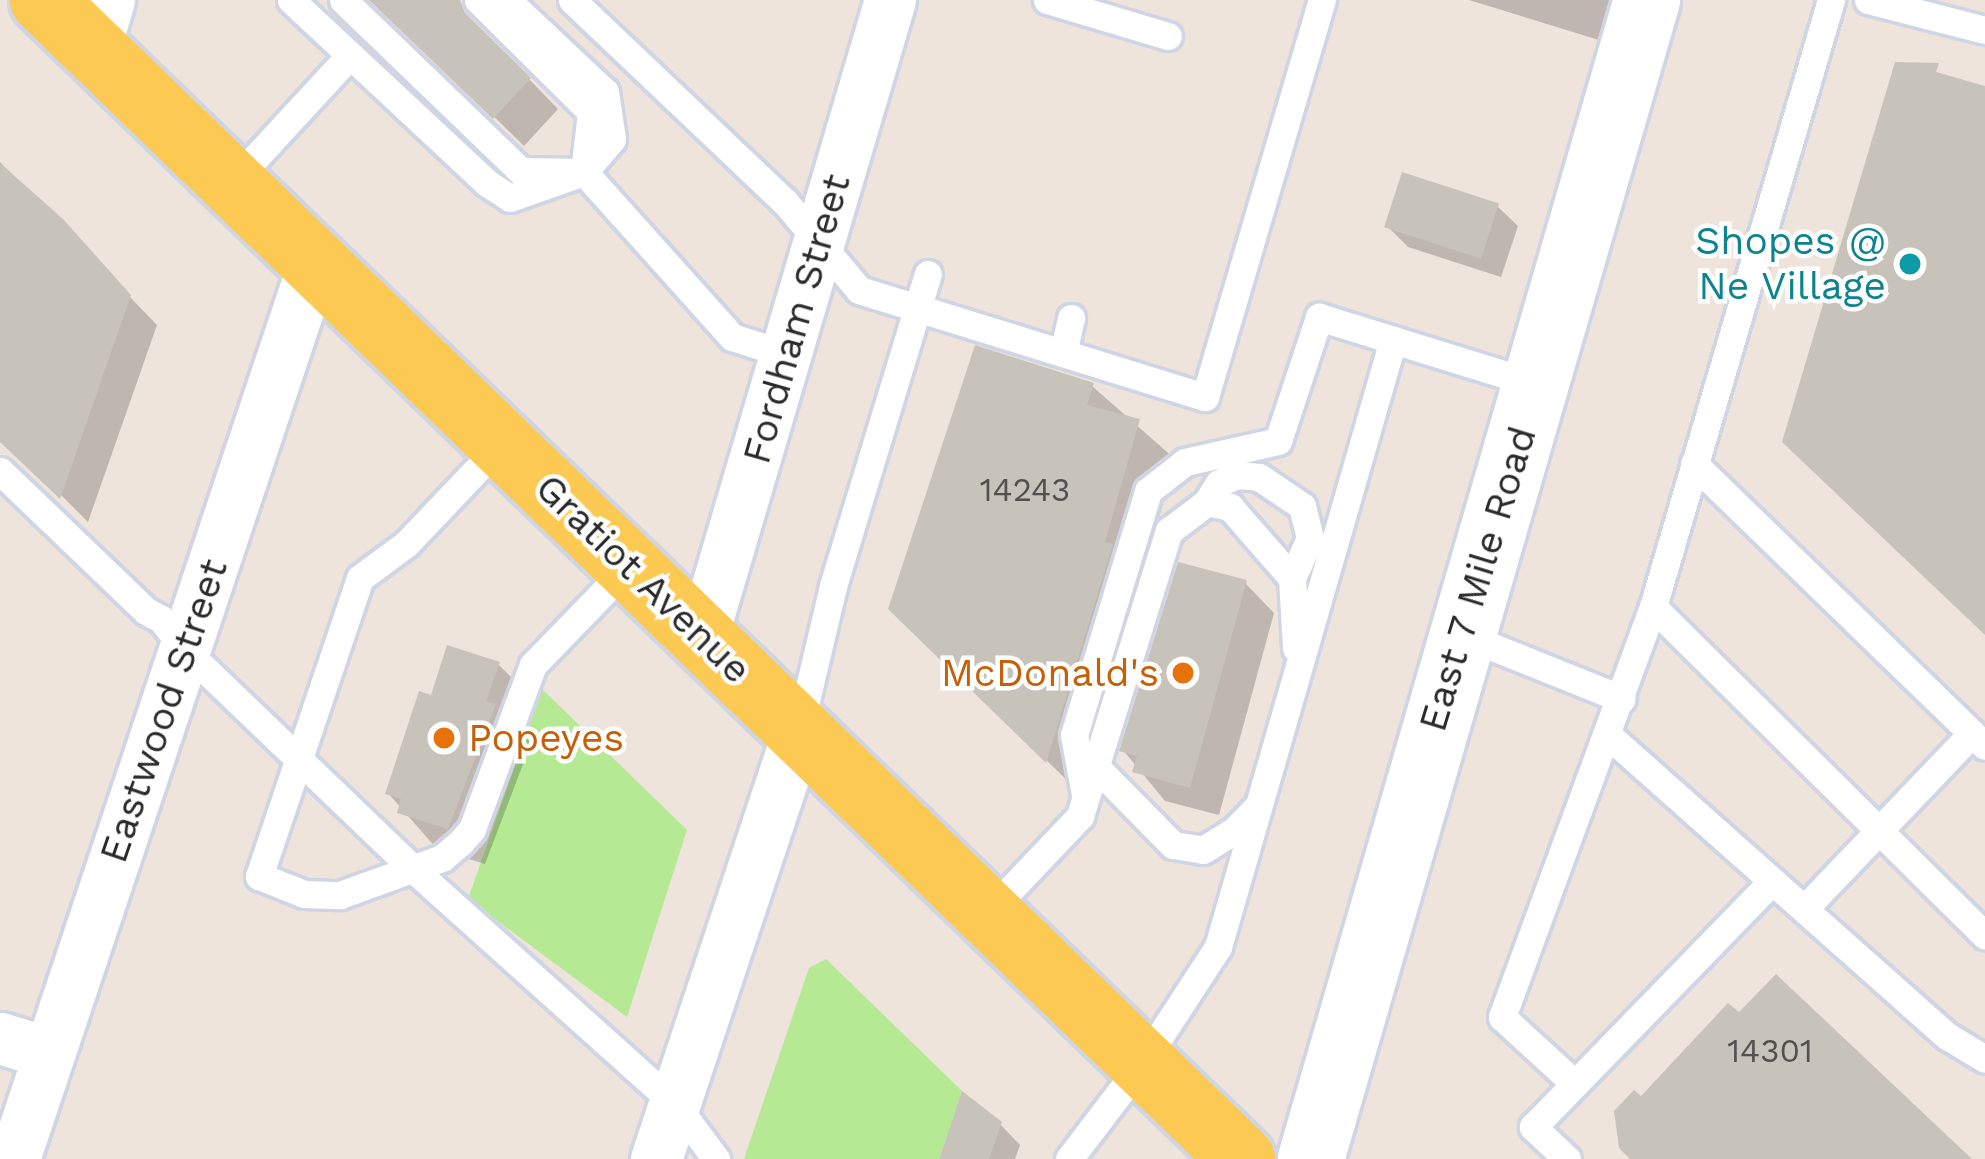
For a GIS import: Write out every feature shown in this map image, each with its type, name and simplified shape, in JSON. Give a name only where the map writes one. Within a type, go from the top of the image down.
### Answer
[{"type":"main road","name":"Gratiot Avenue","points":[[43,0],[102,25],[232,183],[1143,1062],[1227,1154]]},
{"type":"street","name":"Fordham Street","points":[[702,637],[890,0]]},
{"type":"street","name":"East 7 Mile Road","points":[[1311,1159],[1459,634],[1647,0]]},
{"type":"street","name":"Eastwood Street","points":[[14,1159],[314,262]]},
{"type":"street","points":[[656,1159],[799,730]]},
{"type":"street","points":[[0,1038],[49,1053]]},
{"type":"lane","points":[[291,0],[487,183],[511,198],[584,172],[611,139],[605,92],[507,0]]},
{"type":"lane","points":[[343,0],[521,171],[584,172],[732,337],[785,354]]},
{"type":"lane","points":[[478,0],[591,112],[584,172]]},
{"type":"lane","points":[[572,0],[785,202],[860,290],[1204,397],[1322,0]]},
{"type":"lane","points":[[1047,0],[1168,36]]},
{"type":"lane","points":[[1575,1084],[1502,1017],[1653,608],[1831,0]]},
{"type":"lane","points":[[1868,0],[1985,30]]},
{"type":"lane","points":[[232,183],[350,55]]},
{"type":"lane","points":[[799,730],[832,586],[928,274]]},
{"type":"lane","points":[[1085,795],[1074,735],[1148,491],[1184,462],[1278,441],[1319,317],[1536,384]]},
{"type":"lane","points":[[1064,353],[1071,318]]},
{"type":"lane","points":[[1070,1159],[1143,1062],[1218,947],[1393,340]]},
{"type":"lane","points":[[502,443],[406,544],[360,578],[260,876],[304,895],[340,895],[442,858],[472,829],[533,665],[629,566]]},
{"type":"lane","points":[[1694,464],[1979,740],[1880,830],[1804,909]]},
{"type":"lane","points":[[0,471],[146,611],[161,619],[186,651],[412,868],[675,1103],[716,1159]]},
{"type":"lane","points":[[988,913],[1080,816],[1169,531],[1207,502],[1220,483],[1237,475],[1259,477],[1302,506],[1310,538],[1292,578],[1297,667]]},
{"type":"lane","points":[[1207,502],[1230,507],[1264,539],[1292,578]]},
{"type":"lane","points":[[1653,608],[1985,934]]},
{"type":"lane","points":[[1459,634],[1622,699]]},
{"type":"lane","points":[[1609,736],[1947,1036],[1985,1059]]},
{"type":"lane","points":[[1094,765],[1172,845],[1203,850],[1235,830],[1258,806]]},
{"type":"lane","points":[[1567,1159],[1533,1127],[1772,881]]},
{"type":"green space","points":[[542,689],[687,830],[627,1017],[468,899]]},
{"type":"green space","points":[[826,959],[962,1091],[939,1159],[744,1159],[809,968]]},
{"type":"building","points":[[369,0],[460,0],[465,13],[531,78],[493,119]]},
{"type":"building","name":"Shopes @ Ne Village","points":[[1895,62],[1939,63],[1936,72],[1985,86],[1985,635],[1782,442]]},
{"type":"building","points":[[0,163],[63,219],[131,295],[60,499],[0,442]]},
{"type":"building","points":[[1402,172],[1499,204],[1481,259],[1384,227]]},
{"type":"building","points":[[975,345],[1094,383],[1087,405],[1140,419],[1105,542],[1113,544],[1046,763],[888,609]]},
{"type":"building","points":[[1178,562],[1247,580],[1190,788],[1132,772],[1137,756],[1119,751]]},
{"type":"building","points":[[447,645],[500,662],[486,701],[496,704],[448,829],[397,813],[401,799],[385,794],[419,691],[431,695]]},
{"type":"building","points":[[1776,974],[1972,1159],[1630,1159],[1619,1148],[1614,1111],[1634,1090],[1641,1096],[1728,1003],[1739,1012]]},
{"type":"building","points":[[962,1091],[1002,1122],[989,1159],[939,1159]]},
{"type":"place","name":"Shopes @ Ne Village","points":[[1910,264]]},
{"type":"place","name":"McDonald's","points":[[1183,673]]},
{"type":"place","name":"Popeyes","points":[[444,738]]}]
